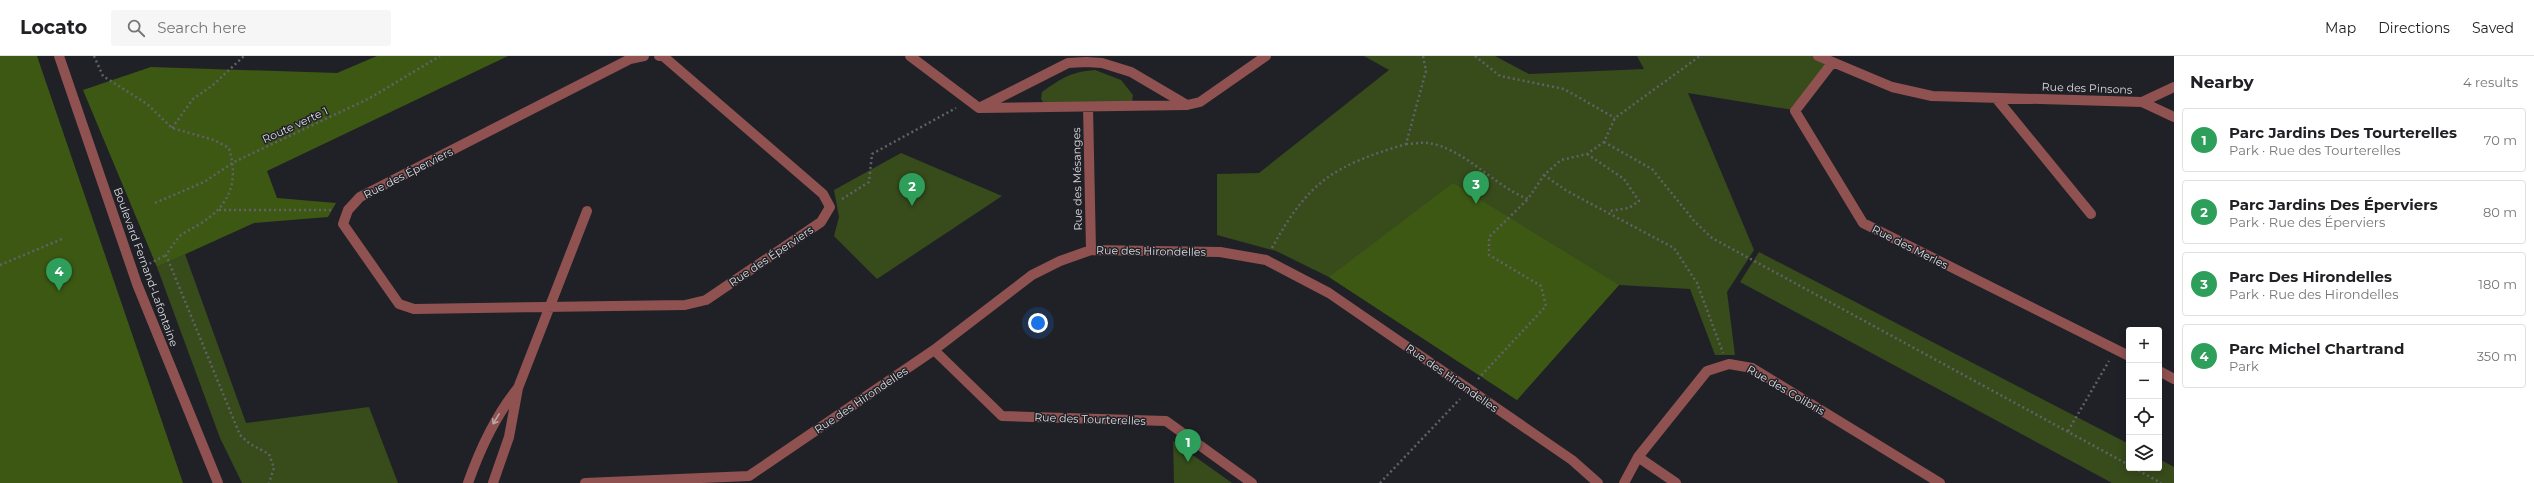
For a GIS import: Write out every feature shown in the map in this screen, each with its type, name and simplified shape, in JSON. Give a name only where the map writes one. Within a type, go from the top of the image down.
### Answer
[{"type":"street","name":"Boulevard Fernand-Lafontaine","points":[[59,56],[133,272],[218,483]]},
{"type":"street","name":"Rue des Éperviers","points":[[644,56],[630,59],[360,197],[348,210],[343,224],[399,304],[414,309],[686,305],[706,300],[821,222],[830,207]]},
{"type":"street","points":[[659,56],[663,56],[823,194],[830,207]]},
{"type":"street","points":[[910,56],[979,108],[1187,105],[1200,102],[1266,56]]},
{"type":"street","name":"Rue des Pinsons","points":[[1818,56],[1892,87],[1932,96],[2142,102],[2174,87]]},
{"type":"street","points":[[979,108],[1068,63],[1084,60],[1115,63],[1187,105]]},
{"type":"street","name":"Rue des Merles","points":[[1832,63],[1795,111],[1863,223],[2126,355]]},
{"type":"street","points":[[1996,98],[2091,214]]},
{"type":"street","points":[[2142,102],[2174,117]]},
{"type":"street","name":"Rue des Mésanges","points":[[1088,107],[1091,250]]},
{"type":"street","points":[[493,483],[509,437],[518,388],[587,211]]},
{"type":"street","name":"Rue des Hirondelles","points":[[585,483],[752,480],[934,350],[1032,275],[1060,260],[1091,250],[1220,252],[1266,260],[1329,293],[1468,390],[1572,460],[1598,483]]},
{"type":"street","name":"Rue des Tourterelles","points":[[934,350],[1002,416],[1166,421],[1252,483]]},
{"type":"street","points":[[1624,483],[1638,457],[1707,371],[1716,366],[1727,363]]},
{"type":"street","name":"Rue des Colibris","points":[[1727,363],[1752,368],[1940,483]]},
{"type":"street","points":[[2162,373],[2174,379]]},
{"type":"street","points":[[468,483],[489,431],[508,399],[518,388]]},
{"type":"street","points":[[1638,457],[1676,483]]},
{"type":"path","points":[[94,56],[103,76],[146,104],[172,128],[214,140],[230,148],[234,162],[235,182],[230,194],[218,210],[179,237],[166,256],[133,272]]},
{"type":"path","points":[[172,128],[193,99],[213,85],[244,56]]},
{"type":"path","name":"Route verte 1","points":[[155,202],[204,182],[234,162],[370,98],[440,56]]},
{"type":"path","points":[[1406,144],[1426,71],[1423,56]]},
{"type":"path","points":[[1475,56],[1500,76],[1564,89],[1615,118]]},
{"type":"path","points":[[1380,483],[1546,306],[1541,286],[1489,255],[1489,237],[1503,221],[1528,199],[1544,175],[1561,160],[1587,154],[1604,142],[1615,118],[1700,56]]},
{"type":"path","points":[[830,207],[869,182],[872,154],[969,101]]},
{"type":"path","points":[[1604,142],[1652,169],[1695,222],[1712,238],[2126,463]]},
{"type":"path","points":[[1266,260],[1284,224],[1329,174],[1360,159],[1406,144],[1428,144],[1449,150],[1474,164],[1510,192],[1528,199]]},
{"type":"path","points":[[1587,154],[1623,178],[1636,193],[1639,201],[1629,208],[1609,212]]},
{"type":"path","points":[[1544,175],[1567,191],[1609,212],[1674,248],[1697,283],[1727,363]]},
{"type":"path","points":[[218,210],[348,210]]},
{"type":"path","points":[[0,265],[62,239]]},
{"type":"path","points":[[166,256],[240,435],[250,444],[269,454],[274,468],[269,483]]},
{"type":"path","points":[[2068,431],[2116,350]]},
{"type":"path","points":[[2139,471],[2161,483]]},
{"type":"green space","points":[[0,56],[37,56],[183,483],[0,483]]},
{"type":"green space","points":[[377,56],[508,56],[267,171],[277,198],[336,203],[328,217],[254,223],[157,267],[83,90],[151,67],[337,73]]},
{"type":"green space","points":[[1364,56],[1495,56],[1529,74],[1644,69],[1637,56],[1813,56],[1827,63],[1793,110],[1688,93],[1754,250],[1727,292],[1735,355],[1715,355],[1690,289],[1619,285],[1517,400],[1329,277],[1276,251],[1217,235],[1217,174],[1259,173],[1389,70]]},
{"type":"green space","points":[[1095,70],[1121,80],[1133,95],[1132,102],[1045,105],[1041,99],[1042,92],[1061,79],[1079,72]]},
{"type":"green space","points":[[901,153],[1002,196],[877,279],[834,236],[839,217],[834,190]]},
{"type":"green space","points":[[1453,183],[1619,285],[1517,400],[1329,277]]},
{"type":"green space","points":[[1759,252],[2126,442],[2126,471],[2162,471],[2162,461],[2174,467],[2174,483],[2112,483],[1740,282]]},
{"type":"green space","points":[[185,254],[246,423],[369,407],[398,483],[242,483],[220,438],[157,267]]},
{"type":"green space","points":[[1173,441],[1232,483],[1174,483]]},
{"type":"place","name":"Parc Des Hirondelles","points":[[1476,204]]},
{"type":"place","name":"Parc Jardins Des Éperviers","points":[[912,206]]},
{"type":"place","name":"Parc Michel Chartrand","points":[[59,291]]},
{"type":"place","name":"Parc Jardins Des Tourterelles","points":[[1188,462]]}]
